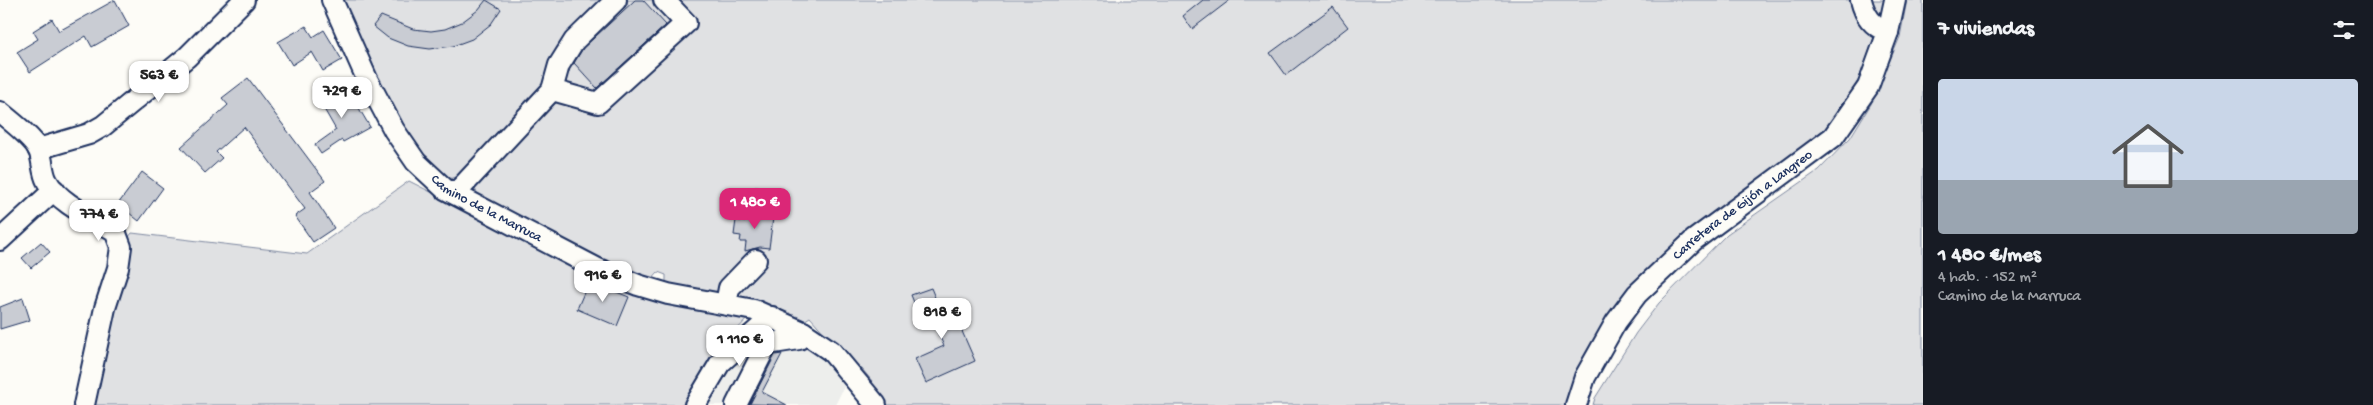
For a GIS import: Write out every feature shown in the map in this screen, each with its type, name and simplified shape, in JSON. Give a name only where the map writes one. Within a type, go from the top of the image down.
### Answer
[{"type":"street","points":[[38,149],[89,134],[103,126],[187,57],[244,0]]},
{"type":"street","name":"Camino de la Marruca","points":[[332,0],[367,79],[394,130],[416,162],[445,188],[598,269],[668,294],[754,310],[803,332],[831,351],[876,405]]},
{"type":"street","points":[[455,194],[552,90],[559,65],[574,41],[616,0]]},
{"type":"street","points":[[552,90],[598,103],[686,23],[664,0]]},
{"type":"street","points":[[1861,0],[1864,10],[1874,26],[1888,32]]},
{"type":"street","name":"Carretera de Gijón a Langreo","points":[[1576,405],[1585,377],[1616,322],[1636,294],[1694,240],[1833,137],[1868,88],[1888,32],[1895,0]]},
{"type":"street","points":[[0,112],[38,149],[46,180],[54,190],[65,200],[115,231],[121,247],[118,268],[105,308],[84,405]]},
{"type":"street","points":[[0,240],[54,190]]},
{"type":"street","points":[[726,304],[729,288],[756,260]]},
{"type":"street","points":[[694,405],[720,363],[772,317]]},
{"type":"street","points":[[736,405],[767,344],[799,339],[803,332]]},
{"type":"shaded area","points":[[340,0],[1885,0],[1885,7],[1860,77],[1844,106],[1823,133],[1684,236],[1648,269],[1611,314],[1568,405],[883,405],[869,386],[872,381],[862,369],[857,370],[810,317],[799,324],[740,299],[735,288],[722,287],[713,294],[666,284],[666,275],[658,272],[649,282],[587,253],[478,196],[474,186],[458,176],[446,180],[419,157],[385,107]]},
{"type":"shaded area","points":[[1907,0],[1923,0],[1923,405],[1593,405],[1595,398],[1636,333],[1659,303],[1727,234],[1819,170],[1850,138],[1871,104],[1900,37]]},
{"type":"shaded area","points":[[409,181],[568,261],[749,317],[712,356],[683,405],[92,405],[125,272],[127,239],[132,233],[307,254]]},
{"type":"shaded area","points":[[755,187],[775,189],[774,197],[755,196]]},
{"type":"shaded area","points":[[775,331],[787,333],[795,349],[814,349],[834,368],[846,383],[835,405],[703,405],[730,362],[761,337]]},
{"type":"building","points":[[115,0],[129,26],[92,47],[86,36],[30,72],[17,52],[38,39],[33,31],[52,19],[59,31]]},
{"type":"building","points":[[486,0],[501,9],[491,24],[472,39],[453,46],[430,49],[408,46],[388,38],[373,26],[381,16],[413,29],[431,31],[445,29],[462,22],[478,10]]},
{"type":"building","points":[[635,0],[643,0],[666,25],[597,88],[574,63],[583,48]]},
{"type":"building","points":[[1203,0],[1230,0],[1192,29],[1183,16]]},
{"type":"building","points":[[1333,7],[1348,27],[1286,75],[1270,53]]},
{"type":"building","points":[[306,26],[313,37],[324,30],[342,60],[323,71],[312,52],[292,65],[278,42]]},
{"type":"building","points":[[248,78],[325,181],[310,192],[334,228],[313,242],[295,216],[305,209],[244,127],[216,152],[222,158],[205,173],[181,147],[228,105],[222,98]]},
{"type":"building","points":[[346,86],[370,127],[343,142],[342,140],[321,154],[315,145],[336,130],[320,102]]},
{"type":"building","points":[[142,172],[163,188],[139,221],[118,204]]},
{"type":"building","points":[[747,208],[765,211],[764,217],[773,218],[769,248],[760,247],[745,251],[746,242],[740,242],[741,236],[734,235],[736,220],[745,222]]},
{"type":"building","points":[[41,242],[50,252],[31,268],[22,258]]},
{"type":"building","points":[[589,281],[629,297],[617,326],[577,309]]},
{"type":"building","points":[[931,288],[943,317],[954,313],[975,361],[926,383],[915,359],[944,346],[930,316],[921,320],[911,295]]},
{"type":"building","points":[[23,298],[30,320],[0,329],[0,307]]},
{"type":"building","points":[[782,354],[762,392],[787,405],[750,404],[775,355]]}]
